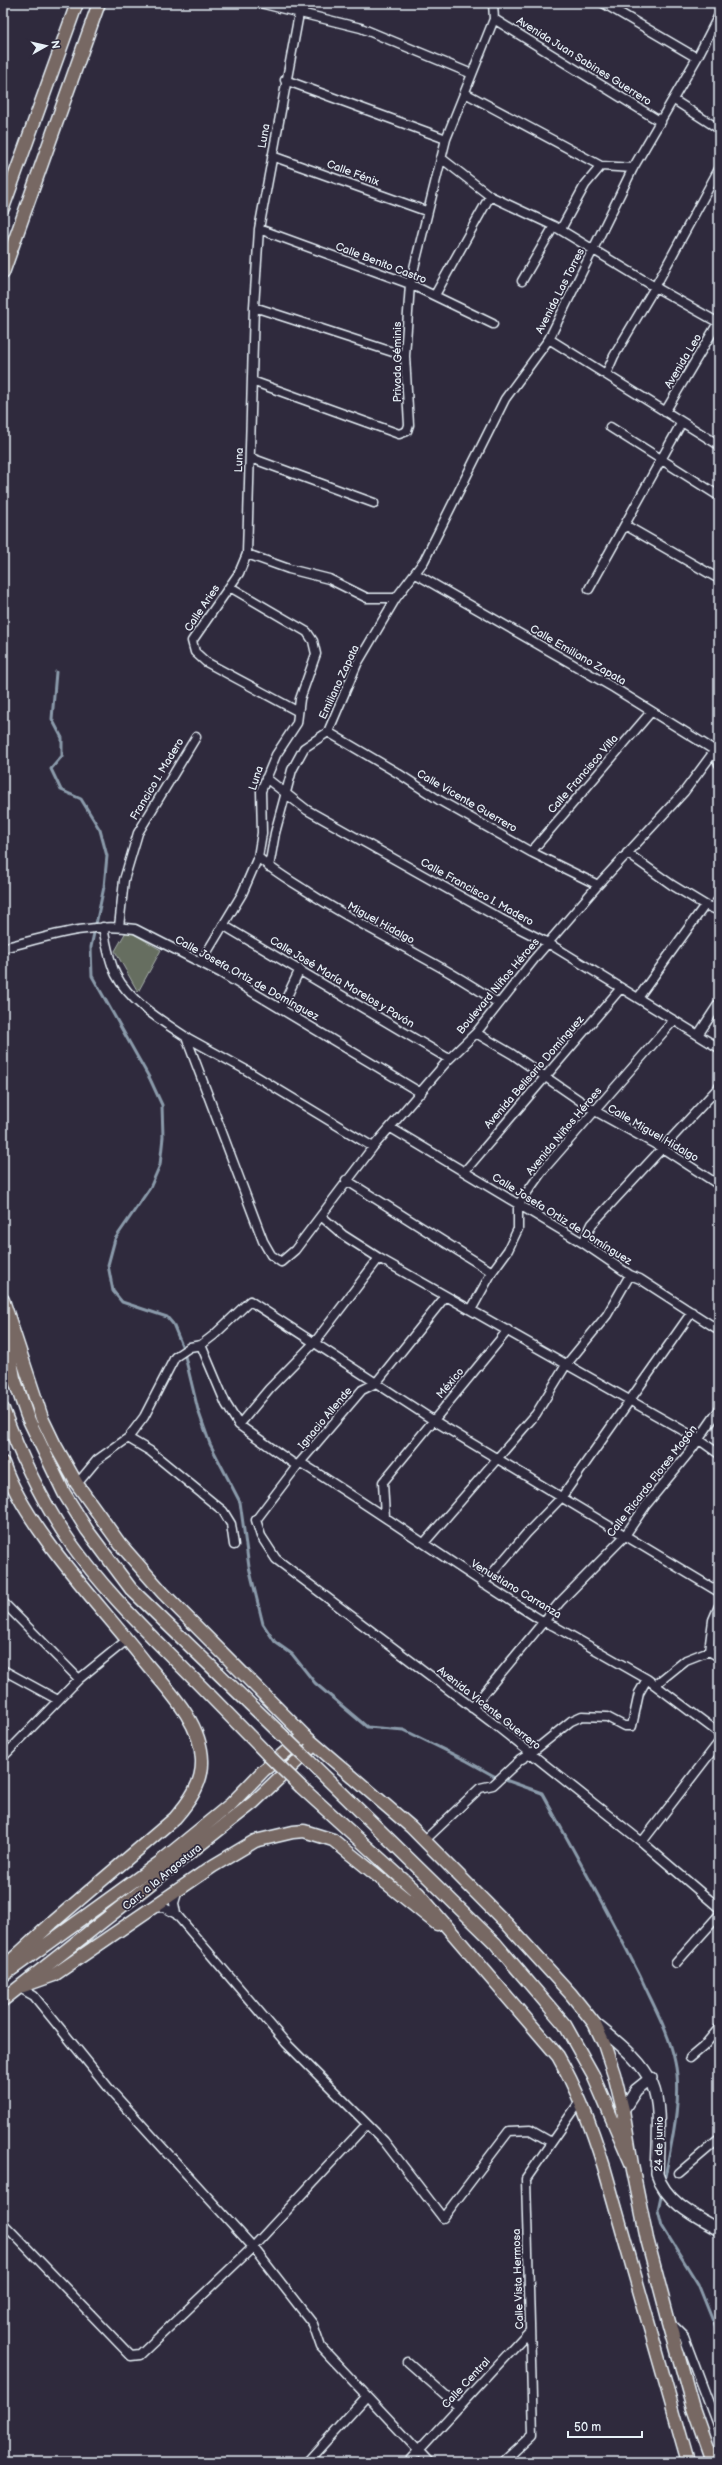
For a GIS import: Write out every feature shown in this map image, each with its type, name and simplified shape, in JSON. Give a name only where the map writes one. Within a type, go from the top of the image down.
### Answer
[{"type":"main road","points":[[3,208],[77,3]]},
{"type":"main road","points":[[3,273],[100,3]]},
{"type":"main road","points":[[3,1300],[42,1418],[77,1484],[120,1544],[142,1571],[314,1745],[411,1827],[507,1924],[570,1993],[594,2023],[604,2044],[623,2110],[647,2239],[693,2408],[712,2462]]},
{"type":"main road","points":[[3,1315],[14,1378],[27,1416],[64,1493],[87,1530],[131,1589],[495,1943],[565,2025],[593,2075],[632,2164]]},
{"type":"main road","points":[[3,1410],[15,1440],[69,1541],[115,1599],[268,1755],[301,1787],[418,1893],[558,2056],[581,2100],[607,2175],[688,2462]]},
{"type":"main road","points":[[3,1463],[36,1525],[128,1639],[190,1722],[198,1739],[202,1759],[201,1774],[196,1788],[186,1806],[175,1818],[52,1922],[3,1968]]},
{"type":"main road","name":"Carr. a la Angostura","points":[[3,1976],[160,1862],[231,1804],[263,1771],[305,1736]]},
{"type":"main road","name":"Carr. a la Angostura","points":[[3,2000],[22,1987],[254,1802],[314,1745]]},
{"type":"main road","points":[[22,1987],[52,1976],[178,1890],[255,1841],[304,1831],[333,1840],[458,1940]]},
{"type":"street","points":[[260,3],[300,7],[361,28],[472,74]]},
{"type":"street","points":[[493,3],[494,19]]},
{"type":"street","points":[[603,3],[697,58]]},
{"type":"street","name":"Luna","points":[[201,962],[242,894],[258,857],[262,833],[261,791],[276,755],[296,723],[297,711],[316,654],[314,642],[307,632],[230,587],[239,573],[247,554],[251,458],[254,307],[259,229],[285,80],[300,7]]},
{"type":"street","name":"Avenida Las Torres","points":[[416,574],[455,501],[490,426],[524,372],[549,339],[633,168],[674,100],[719,15]]},
{"type":"street","name":"Privada Géminis","points":[[252,381],[399,434],[405,433],[409,425],[405,356],[410,284],[426,211],[446,139],[494,19]]},
{"type":"street","name":"Avenida Juan Sabines Guerrero","points":[[494,19],[661,122]]},
{"type":"street","points":[[285,80],[446,139]]},
{"type":"street","points":[[465,93],[601,166],[633,168]]},
{"type":"street","points":[[674,100],[719,129]]},
{"type":"street","name":"Calle Fénix","points":[[272,156],[426,211]]},
{"type":"street","points":[[441,158],[490,196],[558,228],[655,287],[719,322]]},
{"type":"street","points":[[522,281],[585,185],[601,166]]},
{"type":"street","points":[[606,374],[614,356],[655,287],[719,169]]},
{"type":"street","points":[[435,295],[490,196]]},
{"type":"street","name":"Calle Benito Castro","points":[[259,229],[410,284],[493,324]]},
{"type":"street","points":[[254,307],[405,356]]},
{"type":"street","name":"Avenida Leo","points":[[665,412],[719,322]]},
{"type":"street","points":[[549,339],[719,445]]},
{"type":"street","points":[[589,589],[662,461],[682,422]]},
{"type":"street","points":[[610,427],[719,496]]},
{"type":"street","points":[[251,458],[374,503]]},
{"type":"street","points":[[625,525],[719,578]]},
{"type":"street","points":[[247,554],[289,569],[329,579],[367,598],[396,598]]},
{"type":"street","name":"Emiliano Zapata","points":[[269,867],[285,794],[292,770],[304,748],[328,732],[357,664],[396,598],[416,574]]},
{"type":"street","name":"Calle Emiliano Zapata","points":[[416,574],[651,712],[717,748]]},
{"type":"street","name":"Calle Aries","points":[[230,587],[192,641],[195,652],[206,662],[297,711]]},
{"type":"street","name":"Calle Francisco Villa","points":[[531,852],[651,712]]},
{"type":"street","name":"Calle Vicente Guerrero","points":[[328,732],[396,772],[439,800],[531,852],[598,885]]},
{"type":"street","name":"Francico I. Madero","points":[[119,927],[124,880],[138,833],[196,737]]},
{"type":"street","points":[[717,748],[719,764]]},
{"type":"street","name":"Boulevard Niños Héroes","points":[[186,1037],[263,1241],[271,1255],[281,1262],[295,1250],[346,1180],[373,1147],[391,1128],[449,1059],[476,1033],[498,1003],[598,885],[684,792],[717,748]]},
{"type":"street","name":"Calle Francisco I. Madero","points":[[266,778],[307,810],[548,943],[719,1048]]},
{"type":"street","points":[[627,853],[705,905],[716,909],[719,899]]},
{"type":"street","name":"Miguel Hidalgo","points":[[258,857],[269,867],[339,912],[474,987],[498,1003]]},
{"type":"street","points":[[638,998],[705,905]]},
{"type":"street","name":"Calle José María Morelos y Pavón","points":[[223,925],[300,969],[449,1059]]},
{"type":"street","points":[[100,927],[117,976],[151,1014],[186,1037],[246,1070],[373,1147]]},
{"type":"street","name":"Calle Josefa Ortiz de Domínguez","points":[[3,948],[83,928],[119,927],[134,929],[201,962],[421,1093]]},
{"type":"street","points":[[281,1009],[300,969]]},
{"type":"street","name":"Avenida Belisario Domínguez","points":[[465,1171],[621,988]]},
{"type":"street","points":[[698,1035],[719,1003]]},
{"type":"street","name":"Avenida Niños Héroes","points":[[518,1205],[544,1170],[674,1020]]},
{"type":"street","name":"Calle Miguel Hidalgo","points":[[476,1033],[545,1076],[595,1111],[662,1148],[719,1185]]},
{"type":"street","points":[[584,1243],[592,1224],[719,1087]]},
{"type":"street","name":"Calle Josefa Ortiz de Domínguez","points":[[391,1128],[584,1243],[630,1275],[640,1279],[719,1330]]},
{"type":"street","points":[[346,1180],[492,1272]]},
{"type":"street","points":[[471,1310],[492,1272],[508,1250],[518,1229],[518,1205]]},
{"type":"street","points":[[321,1216],[343,1235],[379,1258],[445,1297],[508,1330],[566,1365],[698,1439],[719,1454]]},
{"type":"street","points":[[201,1345],[226,1404],[240,1425],[270,1389],[315,1342],[379,1258]]},
{"type":"street","points":[[424,1544],[536,1414],[566,1365],[607,1315],[630,1275]]},
{"type":"street","name":"Ignacio Allende","points":[[256,1520],[299,1465],[362,1390],[376,1383],[445,1297]]},
{"type":"street","points":[[77,1484],[97,1460],[128,1438],[144,1417],[175,1357],[190,1347],[201,1345],[250,1301],[433,1420],[624,1537],[698,1578],[719,1592]]},
{"type":"street","points":[[483,1584],[527,1533],[561,1498],[631,1402],[692,1312]]},
{"type":"street","name":"México","points":[[385,1517],[383,1482],[508,1330]]},
{"type":"street","name":"Calle Ricardo Flores Magón","points":[[472,1708],[544,1622],[624,1537],[646,1505],[719,1410]]},
{"type":"street","name":"Venustiano Carranza","points":[[240,1425],[299,1465],[385,1517],[483,1584],[544,1622],[554,1626],[647,1679],[719,1733]]},
{"type":"street","points":[[128,1438],[150,1451],[223,1511],[231,1524],[234,1545]]},
{"type":"street","name":"Avenida Vicente Guerrero","points":[[256,1520],[262,1536],[276,1560],[472,1708],[642,1842],[719,1908]]},
{"type":"street","points":[[3,1602],[79,1680]]},
{"type":"street","points":[[709,1651],[713,1620],[719,1606]]},
{"type":"street","points":[[3,1757],[79,1680],[128,1639]]},
{"type":"street","points":[[709,1651],[719,1657]]},
{"type":"street","points":[[655,1685],[686,1660],[709,1651]]},
{"type":"street","points":[[3,1670],[58,1700]]},
{"type":"street","points":[[424,1841],[480,1788],[493,1784],[507,1771],[571,1721],[582,1716],[607,1717],[624,1726],[632,1726],[639,1693],[647,1679]]},
{"type":"street","points":[[642,1842],[719,1742]]},
{"type":"street","points":[[176,1914],[174,1903],[178,1890]]},
{"type":"street","points":[[151,1908],[163,1907],[176,1914],[286,2043],[384,2141],[442,2218],[509,2130],[530,2130],[551,2142]]},
{"type":"street","points":[[676,1963],[719,1915]]},
{"type":"street","points":[[22,1987],[34,1996],[112,2092],[253,2247],[313,2324],[321,2347],[366,2397],[430,2462]]},
{"type":"street","name":"24 de junio","points":[[594,2023],[620,2044],[645,2069],[656,2090],[660,2112],[658,2174],[660,2184],[670,2196],[690,2213],[719,2230]]},
{"type":"street","points":[[690,2058],[703,2047],[719,2028]]},
{"type":"street","points":[[623,2110],[636,2090],[651,2078]]},
{"type":"street","name":"Calle Vista Hermosa","points":[[503,2462],[533,2434],[526,2179],[581,2100]]},
{"type":"street","points":[[3,2223],[131,2356],[140,2355],[253,2247],[367,2124]]},
{"type":"street","points":[[678,2173],[719,2139]]},
{"type":"street","points":[[669,2322],[684,2338],[719,2430]]},
{"type":"street","name":"Calle Central","points":[[408,2462],[530,2330]]},
{"type":"street","points":[[408,2362],[459,2407]]},
{"type":"street","points":[[307,2462],[366,2397]]},
{"type":"green space","points":[[127,930],[161,950],[138,992],[115,951]]},
{"type":"waterway","points":[[56,672],[52,719],[62,738],[62,756],[51,769],[61,790],[81,799],[100,830],[107,856],[104,887],[91,947],[92,976],[150,1079],[162,1105],[163,1137],[160,1165],[150,1188],[115,1239],[108,1265],[113,1291],[122,1302],[167,1317],[173,1324],[183,1348],[198,1410],[210,1444],[240,1502],[249,1567],[263,1624],[275,1642],[292,1654],[315,1683],[367,1727],[404,1730],[494,1776],[542,1793],[593,1885],[641,1978],[669,2040],[675,2062],[678,2091],[673,2137],[664,2182]]},
{"type":"waterway","points":[[662,2191],[658,2210],[662,2226],[698,2284],[719,2336]]}]
